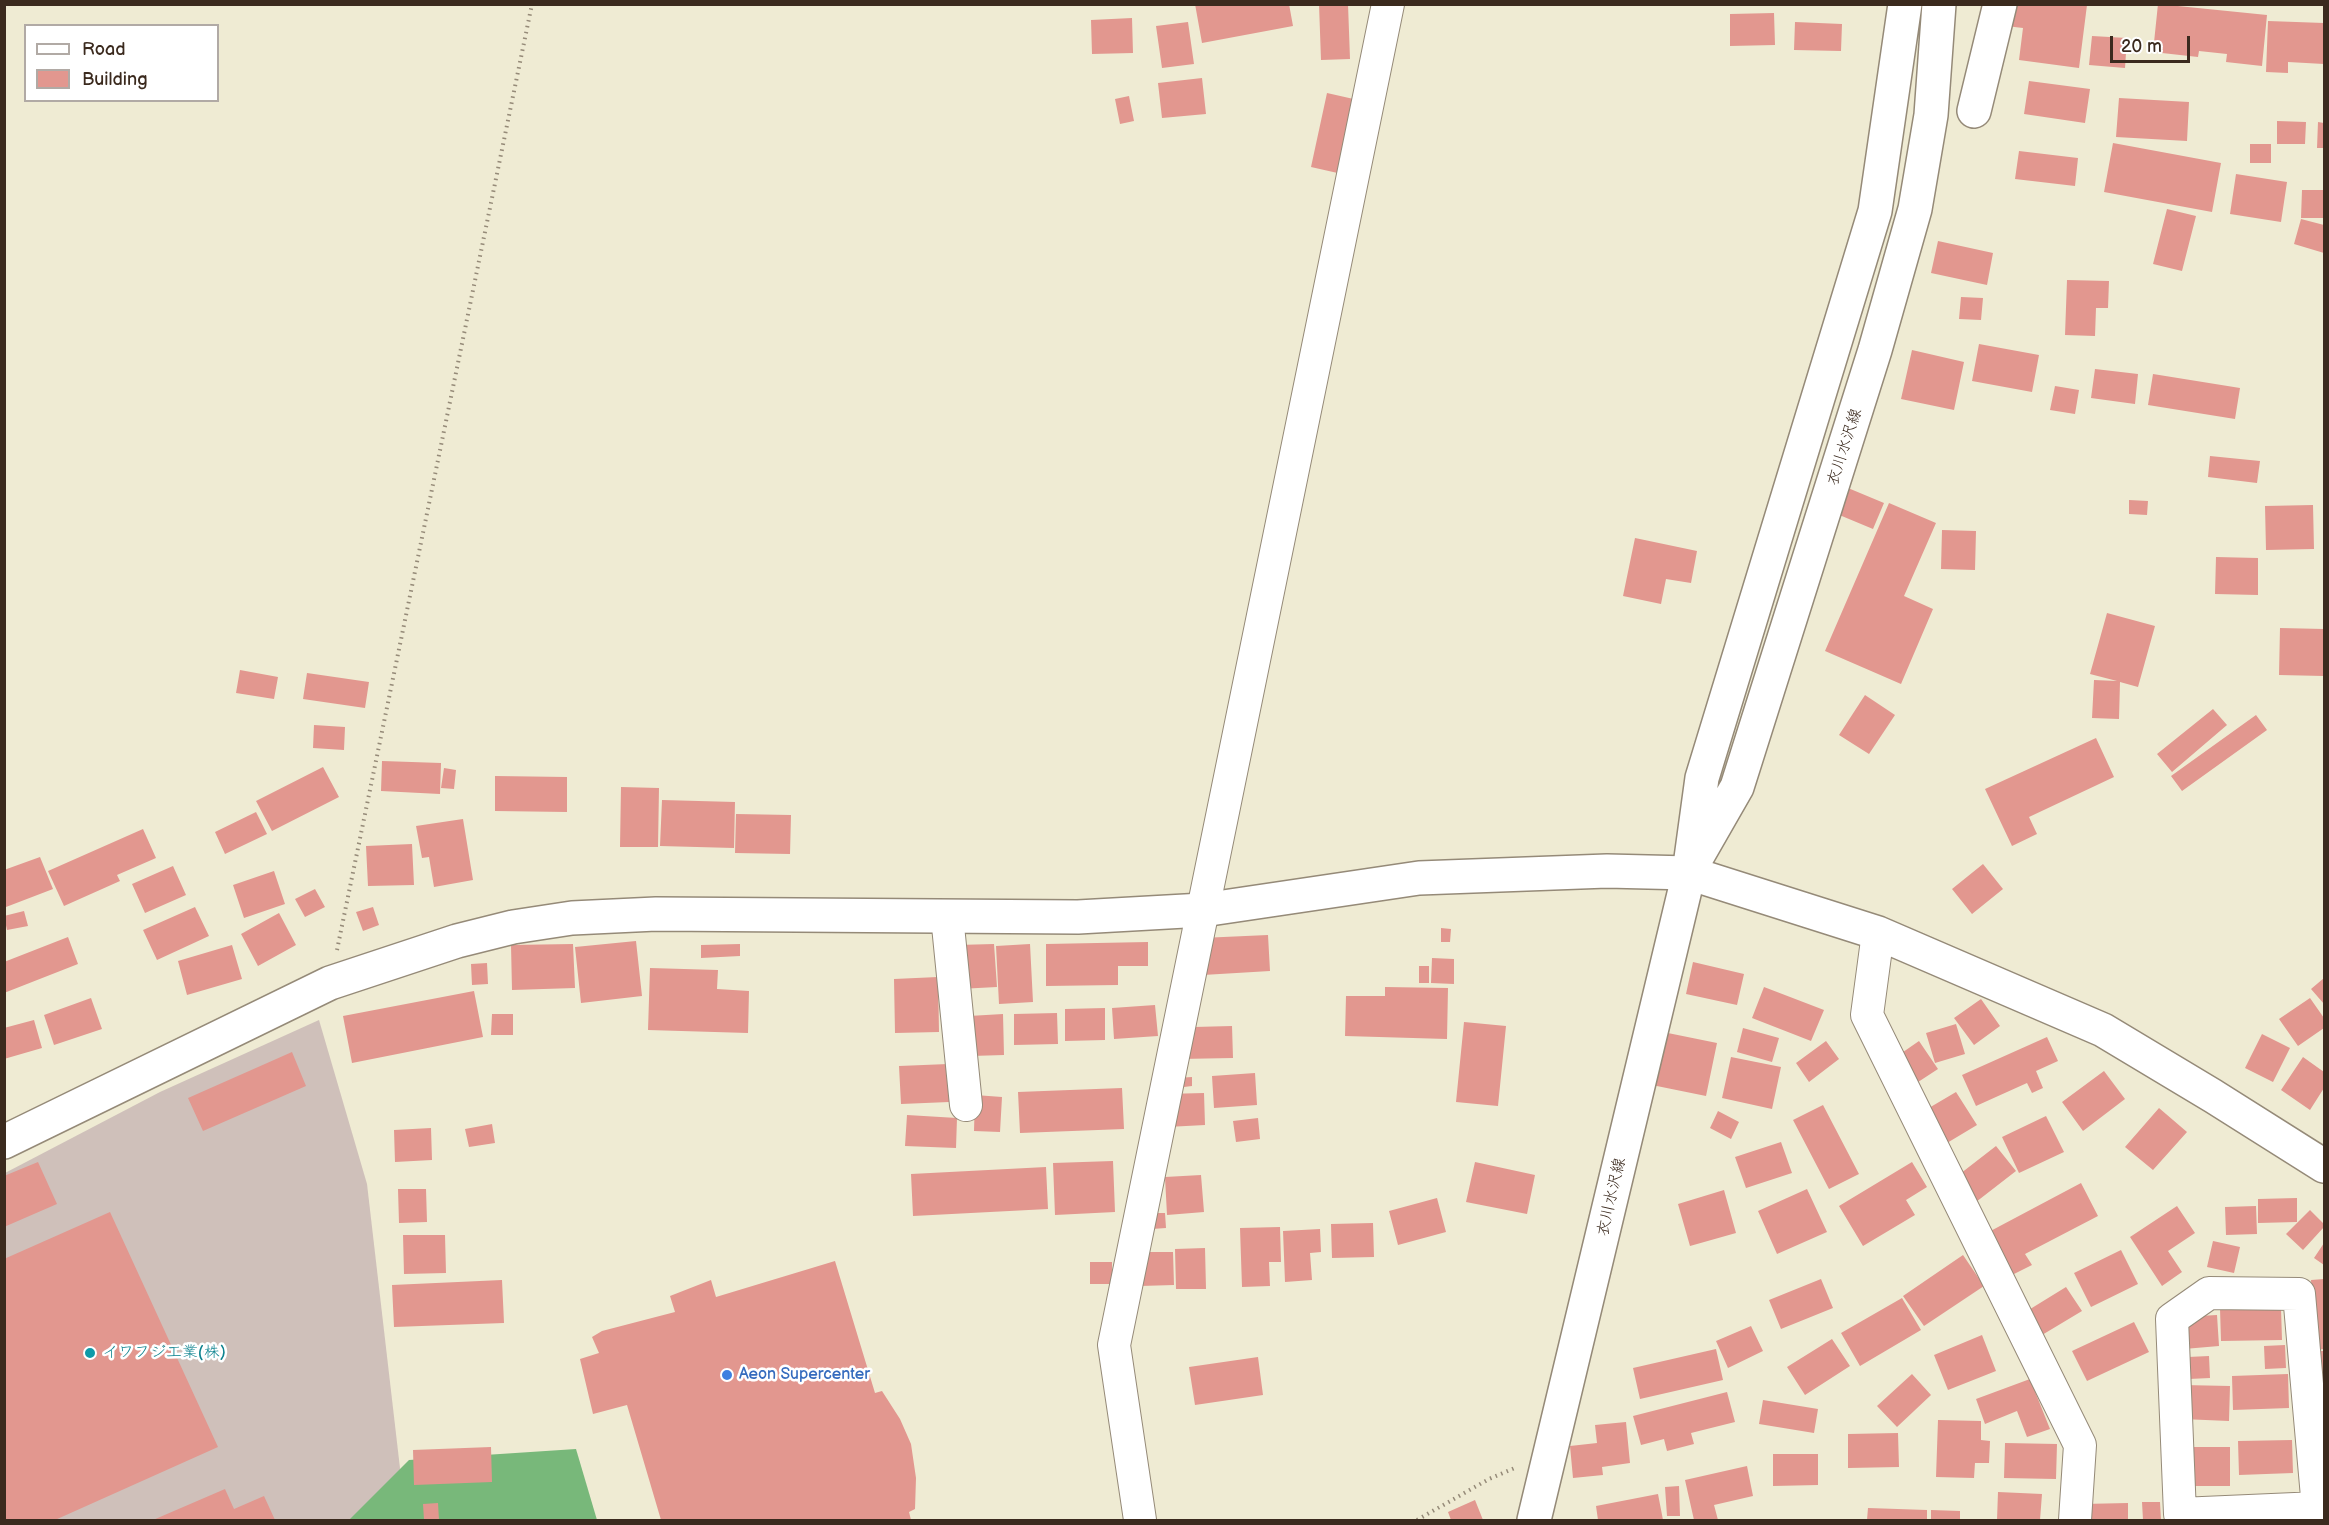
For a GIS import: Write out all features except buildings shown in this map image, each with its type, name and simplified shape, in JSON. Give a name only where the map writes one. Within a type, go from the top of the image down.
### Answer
[{"type":"street","points":[[1140,1521],[1114,1345],[1388,4]]},
{"type":"street","name":"衣川水沢線","points":[[1534,1521],[1689,873],[1702,778],[1875,211],[1905,4]]},
{"type":"street","name":"衣川水沢線","points":[[1689,873],[1737,787],[1875,350],[1915,209],[1931,115],[1939,4]]},
{"type":"street","points":[[1974,111],[2000,4]]},
{"type":"street","points":[[4,1142],[330,983],[457,940],[513,927],[572,918],[656,914],[1078,917],[1203,910],[1419,878],[1607,871],[1689,873],[1878,933],[2103,1030],[2325,1166]]},
{"type":"street","points":[[947,916],[966,1106]]},
{"type":"street","points":[[1878,933],[1867,1015],[2080,1445],[2075,1521]]},
{"type":"street","points":[[2209,1293],[2299,1294],[2318,1514],[2180,1514],[2172,1318],[2209,1293]]},
{"type":"path","points":[[330,983],[532,4]]},
{"type":"path","points":[[1417,1521],[1489,1479],[1551,1452]]},
{"type":"shaded area","points":[[319,1020],[367,1184],[406,1520],[5,1520],[5,1173],[160,1092]]},
{"type":"green space","points":[[576,1449],[597,1520],[349,1520],[409,1460]]},
{"type":"place","name":"イワフジ工業(株)","points":[[90,1353]]},
{"type":"place","name":"Aeon Supercenter","points":[[727,1375]]}]
